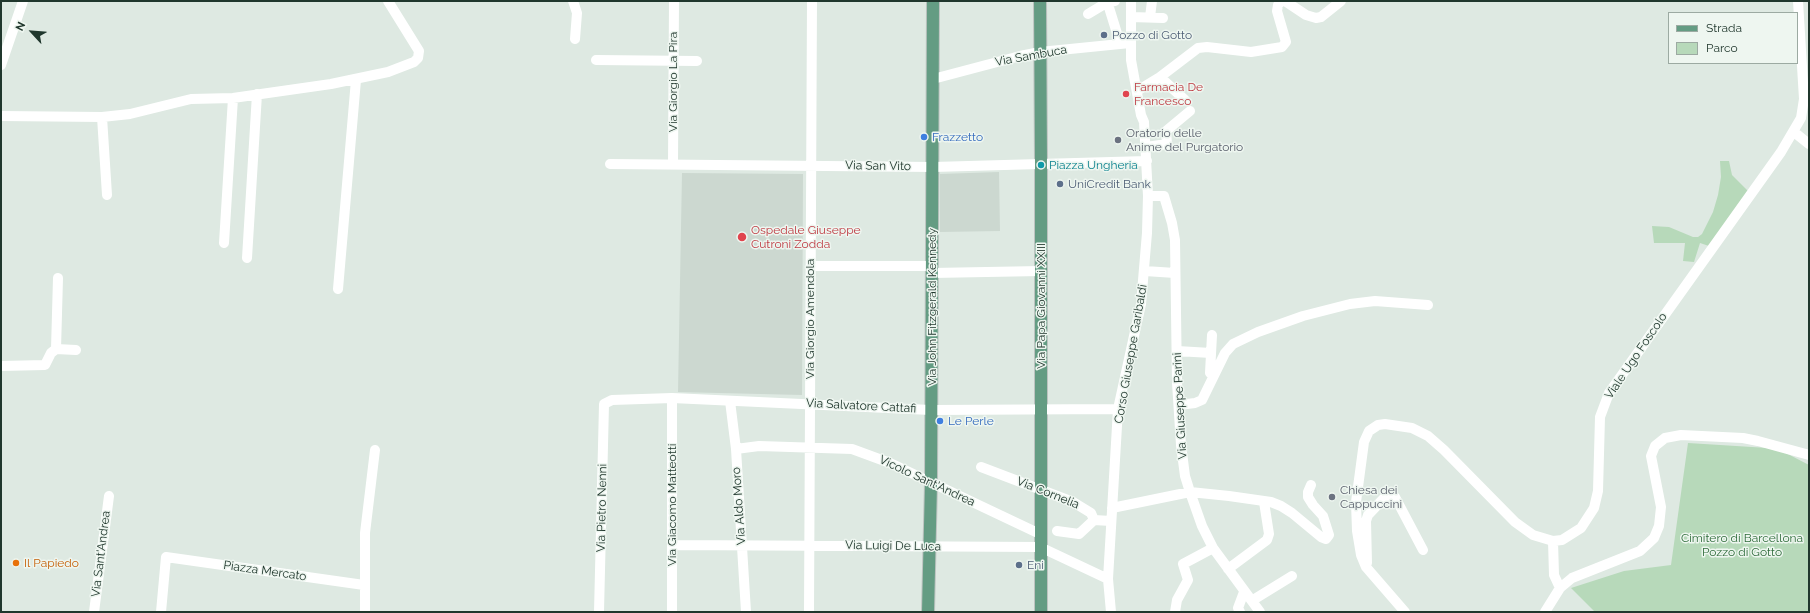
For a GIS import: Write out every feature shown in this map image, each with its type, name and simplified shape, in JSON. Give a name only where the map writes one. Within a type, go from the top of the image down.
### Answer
[{"type":"main road","name":"Via John Fitzgerald Kennedy","points":[[928,612],[931,483],[933,1]]},
{"type":"main road","name":"Via Papa Giovanni XXIII","points":[[1040,1],[1042,165],[1040,409],[1041,612]]},
{"type":"street","points":[[1,65],[23,1]]},
{"type":"street","points":[[1,116],[102,117],[130,114],[191,99],[233,98],[356,80],[388,72],[414,62],[418,58],[420,51],[388,1]]},
{"type":"street","points":[[573,1],[577,13],[576,38]]},
{"type":"street","name":"Via Giorgio La Pira","points":[[673,164],[674,1]]},
{"type":"street","name":"Via Giorgio Amendola","points":[[809,612],[812,1]]},
{"type":"street","points":[[1088,14],[1110,1],[1125,43]]},
{"type":"street","name":"Corso Giuseppe Garibaldi","points":[[1110,612],[1108,580],[1118,409],[1139,321],[1145,271],[1148,196],[1144,122],[1141,115],[1133,72],[1125,43],[1131,17],[1130,1]]},
{"type":"street","points":[[1150,18],[1152,1]]},
{"type":"street","points":[[1137,91],[1160,77],[1195,50],[1202,47],[1251,52],[1282,47],[1286,42],[1277,11],[1278,5],[1281,1]]},
{"type":"street","points":[[1285,1],[1301,13],[1316,18],[1321,17],[1341,1]]},
{"type":"street","name":"Viale Ugo Foscolo","points":[[1553,541],[1562,540],[1575,534],[1586,522],[1594,508],[1599,482],[1600,417],[1609,393],[1794,132],[1801,118],[1804,100],[1798,1]]},
{"type":"street","points":[[1131,17],[1163,18]]},
{"type":"street","name":"Via Sambuca","points":[[933,79],[1040,52],[1125,43]]},
{"type":"street","points":[[596,60],[697,61]]},
{"type":"street","points":[[1160,77],[1185,100]]},
{"type":"street","points":[[338,289],[356,80]]},
{"type":"street","points":[[247,258],[257,94]]},
{"type":"street","points":[[224,243],[233,98]]},
{"type":"street","points":[[1146,148],[1167,144],[1166,131],[1190,111]]},
{"type":"street","points":[[102,117],[107,195]]},
{"type":"street","points":[[1794,132],[1809,144]]},
{"type":"street","name":"Via San Vito","points":[[610,164],[933,167],[1147,161]]},
{"type":"street","name":"Via Giuseppe Parini","points":[[1148,196],[1164,196],[1173,229],[1179,405],[1181,445],[1185,476],[1202,526],[1213,548],[1244,592],[1253,600],[1260,612]]},
{"type":"street","points":[[811,266],[1041,271]]},
{"type":"street","points":[[1145,271],[1175,273]]},
{"type":"street","points":[[56,349],[58,278]]},
{"type":"street","points":[[1179,405],[1195,403],[1202,400],[1225,353],[1233,344],[1258,332],[1303,316],[1350,304],[1375,301],[1428,305]]},
{"type":"street","points":[[1210,373],[1212,335]]},
{"type":"street","points":[[1,366],[45,365],[51,353],[56,349],[76,350]]},
{"type":"street","points":[[1177,351],[1211,353]]},
{"type":"street","name":"Via Salvatore Cattafi","points":[[604,404],[612,400],[672,398],[810,403],[931,410],[1118,409]]},
{"type":"street","name":"Via Giacomo Matteotti","points":[[672,398],[672,612]]},
{"type":"street","name":"Via Aldo Moro","points":[[730,400],[736,449],[746,612]]},
{"type":"street","name":"Via Pietro Nenni","points":[[600,612],[604,404]]},
{"type":"street","points":[[1405,612],[1366,567],[1359,541],[1356,502],[1364,442],[1369,431],[1378,425],[1406,427],[1428,436],[1444,450],[1520,527],[1533,535],[1553,541],[1554,574],[1560,588]]},
{"type":"street","points":[[1545,612],[1560,588],[1576,575],[1640,551],[1654,538],[1659,526],[1661,508],[1651,456],[1655,446],[1664,438],[1681,435],[1743,438],[1809,455]]},
{"type":"street","name":"Vicolo Sant'Andrea","points":[[736,449],[759,446],[852,449],[890,463],[1040,534]]},
{"type":"street","points":[[365,612],[365,533],[375,450]]},
{"type":"street","name":"Via Cornelia","points":[[981,467],[1081,506],[1091,513],[1094,520]]},
{"type":"street","points":[[1112,508],[1190,492],[1271,502],[1286,508],[1321,537],[1326,539],[1328,535],[1323,516],[1313,505],[1308,496],[1308,492],[1312,485]]},
{"type":"street","points":[[1366,567],[1368,559],[1366,521],[1368,515],[1386,496],[1391,495],[1395,497],[1423,550]]},
{"type":"street","name":"Via Sant'Andrea","points":[[94,612],[109,496]]},
{"type":"street","points":[[1228,569],[1267,540],[1269,534],[1264,502]]},
{"type":"street","points":[[1057,531],[1079,534],[1094,520],[1111,521]]},
{"type":"street","name":"Via Luigi De Luca","points":[[672,545],[1040,548],[1108,580]]},
{"type":"street","points":[[1176,612],[1178,600],[1188,580],[1183,564],[1213,548]]},
{"type":"street","name":"Piazza Mercato","points":[[161,612],[166,557],[364,585]]},
{"type":"street","points":[[1253,600],[1292,576]]},
{"type":"street","points":[[1240,612],[1238,608],[1244,592]]},
{"type":"shaded area","points":[[999,172],[1000,231],[940,232],[940,174]]},
{"type":"shaded area","name":"Ospedale Giuseppe Cutroni Zodda","points":[[682,173],[803,174],[802,395],[678,392]]},
{"type":"green space","points":[[1720,161],[1729,161],[1732,175],[1748,191],[1709,246],[1700,243],[1694,262],[1683,261],[1685,243],[1654,243],[1652,226],[1669,227],[1693,237],[1698,237],[1702,234],[1713,212],[1718,195],[1721,177]]},
{"type":"green space","name":"Cimitero di Barcellona Pozzo di Gotto","points":[[1688,443],[1768,448],[1782,451],[1809,465],[1809,612],[1595,612],[1571,588],[1624,571],[1671,565]]},
{"type":"place","name":"Pozzo di Gotto","points":[[1104,35]]},
{"type":"place","name":"Farmacia De Francesco","points":[[1126,94]]},
{"type":"place","name":"Frazzetto","points":[[924,137]]},
{"type":"place","name":"Oratorio delle Anime del Purgatorio","points":[[1118,140]]},
{"type":"place","name":"Piazza Ungheria","points":[[1041,165]]},
{"type":"place","name":"UniCredit Bank","points":[[1060,184]]},
{"type":"place","name":"Ospedale Giuseppe Cutroni Zodda","points":[[742,237]]},
{"type":"place","name":"Le Perle","points":[[940,421]]},
{"type":"place","name":"Chiesa dei Cappuccini","points":[[1332,497]]},
{"type":"place","name":"Il Papiedo","points":[[16,563]]},
{"type":"place","name":"Eni","points":[[1019,565]]}]
